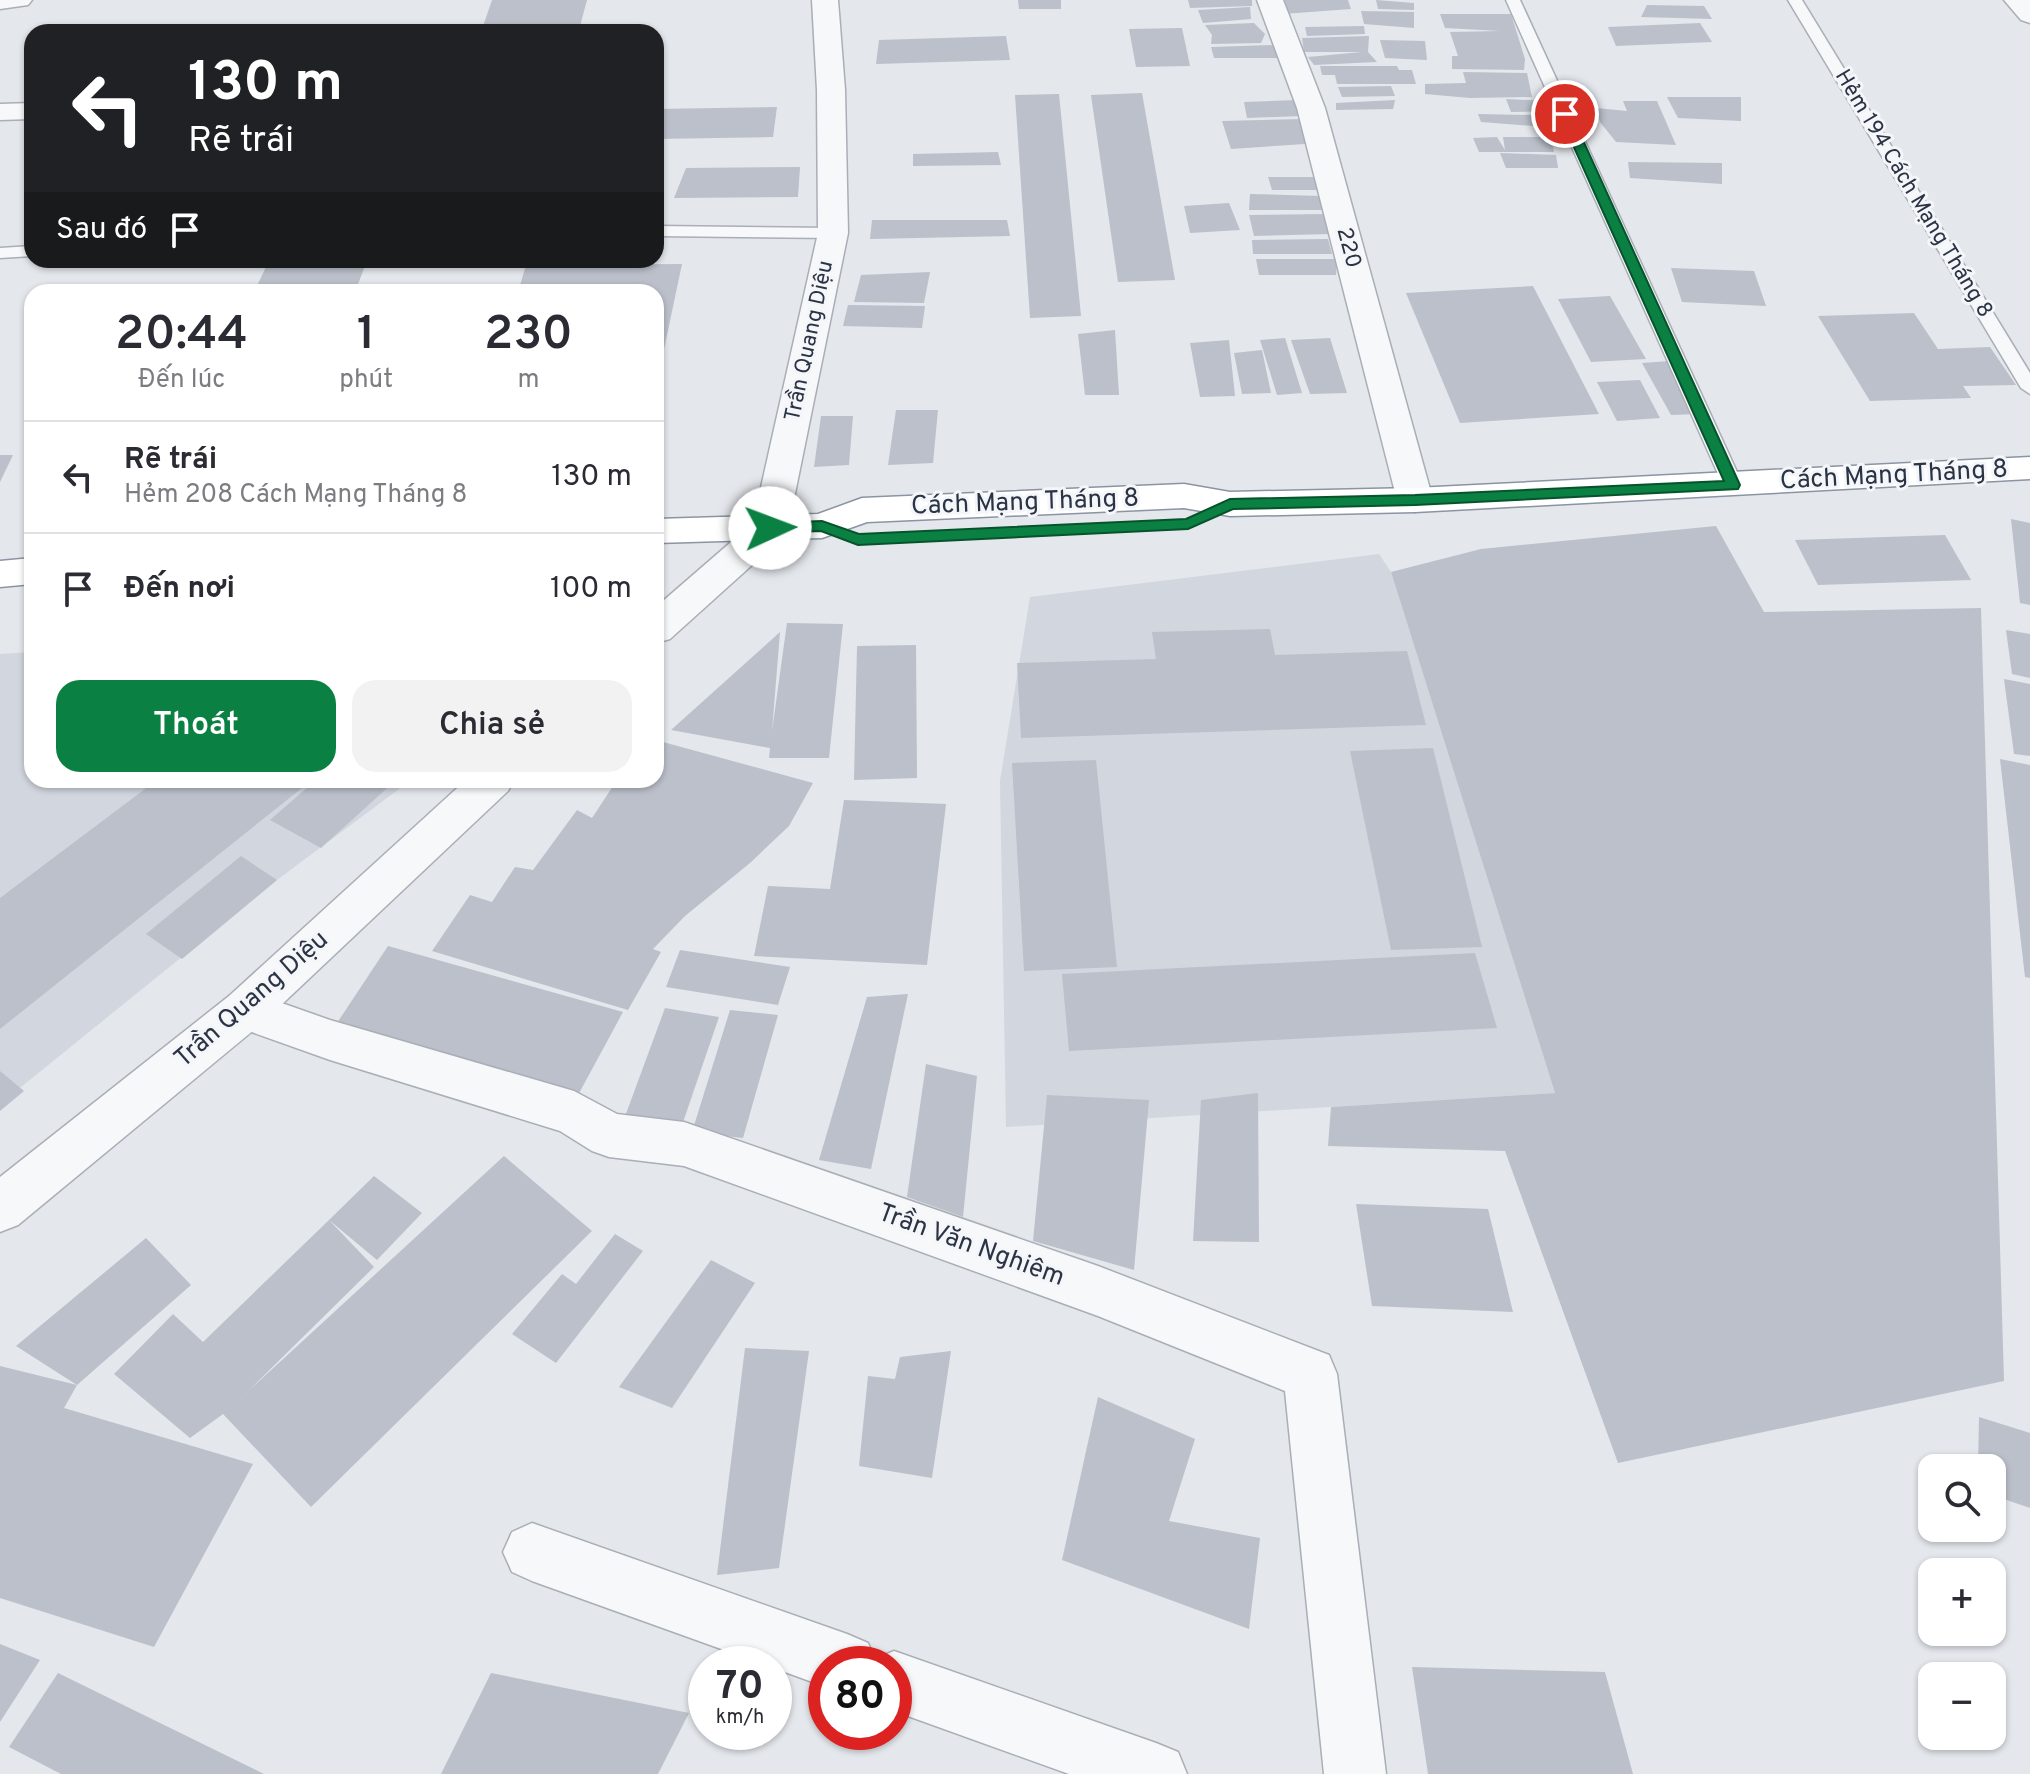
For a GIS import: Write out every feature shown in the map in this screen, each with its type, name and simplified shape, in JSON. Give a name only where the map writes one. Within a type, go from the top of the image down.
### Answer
[{"type":"highway","name":"Cách Mạng Tháng 8","points":[[664,531],[822,526],[858,539],[1188,524],[1230,504],[1415,500],[2030,468]]},
{"type":"highway","points":[[0,574],[24,572]]},
{"type":"street","points":[[0,1],[19,0]]},
{"type":"street","name":"Trần Quang Diệu","points":[[770,528],[833,233],[831,90],[825,0]]},
{"type":"street","name":"220","points":[[1270,0],[1311,108],[1415,500]]},
{"type":"street","points":[[2017,0],[2030,15]]},
{"type":"street","points":[[0,112],[24,111]]},
{"type":"street","points":[[664,622],[770,528]]},
{"type":"street","name":"Trần Quang Diệu","points":[[0,1208],[245,1010],[484,788]]},
{"type":"street","name":"Trần Văn Nghiêm","points":[[245,1010],[330,1040],[574,1113],[609,1135],[684,1144],[1098,1291],[1310,1374],[1355,1774]]},
{"type":"street","points":[[532,1552],[808,1650]]},
{"type":"street","points":[[912,1687],[1156,1774]]},
{"type":"lane","points":[[1513,0],[1733,485]]},
{"type":"lane","name":"Hẻm 194 Cách Mạng Tháng 8","points":[[1795,0],[2030,388]]},
{"type":"lane","points":[[664,231],[833,233]]},
{"type":"lane","points":[[0,253],[24,252]]},
{"type":"shaded area","points":[[1379,554],[1391,572],[1555,1093],[1006,1127],[1000,781],[1030,597]]},
{"type":"shaded area","points":[[24,652],[24,788],[400,788],[277,880],[0,1104],[0,654]]},
{"type":"building","points":[[492,0],[587,0],[581,24],[484,24]]},
{"type":"building","points":[[1018,0],[1061,0],[1061,9],[1019,9]]},
{"type":"building","points":[[1188,0],[1252,0],[1252,6],[1190,8]]},
{"type":"building","points":[[1280,0],[1348,0],[1351,9],[1283,14]]},
{"type":"building","points":[[1376,0],[1414,3],[1414,10],[1378,9]]},
{"type":"building","points":[[1647,5],[1704,6],[1712,19],[1641,17]]},
{"type":"building","points":[[1250,7],[1251,19],[1203,23],[1198,10]]},
{"type":"building","points":[[1361,11],[1414,12],[1414,28],[1364,24]]},
{"type":"building","points":[[1440,14],[1511,14],[1525,59],[1524,70],[1452,69],[1452,56],[1458,56],[1450,32],[1500,31],[1445,28]]},
{"type":"building","points":[[1254,23],[1265,34],[1261,43],[1211,44],[1212,35],[1205,25]]},
{"type":"building","points":[[1700,23],[1712,42],[1616,46],[1608,27]]},
{"type":"building","points":[[1364,26],[1365,34],[1307,36],[1305,27]]},
{"type":"building","points":[[1182,28],[1190,66],[1136,67],[1129,29]]},
{"type":"building","points":[[1006,36],[1010,60],[876,64],[879,40]]},
{"type":"building","points":[[1369,36],[1368,52],[1377,62],[1314,65],[1308,57],[1362,52],[1304,52],[1302,38]]},
{"type":"building","points":[[1380,40],[1425,41],[1427,60],[1385,58]]},
{"type":"building","points":[[1276,45],[1280,58],[1214,58],[1211,47]]},
{"type":"building","points":[[1320,66],[1397,66],[1399,70],[1412,70],[1416,84],[1337,84],[1335,75],[1322,75]]},
{"type":"building","points":[[1463,72],[1527,73],[1532,97],[1470,98],[1425,94],[1425,84],[1466,83]]},
{"type":"building","points":[[1391,86],[1395,96],[1342,97],[1338,87]]},
{"type":"building","points":[[1142,93],[1175,280],[1118,282],[1091,95]]},
{"type":"building","points":[[1059,94],[1081,316],[1030,318],[1015,95]]},
{"type":"building","points":[[1667,97],[1741,97],[1741,121],[1678,118]]},
{"type":"building","points":[[1506,99],[1549,101],[1554,111],[1511,112]]},
{"type":"building","points":[[1297,100],[1301,116],[1247,118],[1244,102]]},
{"type":"building","points":[[1395,100],[1393,109],[1336,110],[1336,103]]},
{"type":"building","points":[[1623,101],[1657,101],[1676,145],[1616,142],[1600,122],[1596,108],[1627,111]]},
{"type":"building","points":[[777,107],[773,137],[664,139],[664,109]]},
{"type":"building","points":[[1478,114],[1532,115],[1534,126],[1481,122]]},
{"type":"building","points":[[1304,119],[1305,144],[1231,149],[1222,121]]},
{"type":"building","points":[[1497,137],[1505,150],[1503,137],[1551,137],[1554,152],[1479,152],[1473,138]]},
{"type":"building","points":[[998,152],[1001,165],[913,166],[913,154]]},
{"type":"building","points":[[1500,153],[1556,155],[1558,168],[1506,168]]},
{"type":"building","points":[[1628,162],[1722,163],[1722,184],[1630,178]]},
{"type":"building","points":[[800,167],[798,197],[674,198],[686,168]]},
{"type":"building","points":[[1268,177],[1317,177],[1322,190],[1272,190]]},
{"type":"building","points":[[1250,194],[1321,196],[1324,210],[1249,210]]},
{"type":"building","points":[[1229,203],[1240,230],[1190,233],[1184,206]]},
{"type":"building","points":[[1324,214],[1331,234],[1254,236],[1249,215]]},
{"type":"building","points":[[872,220],[1007,220],[1010,236],[870,239]]},
{"type":"building","points":[[1328,239],[1332,254],[1253,254],[1252,240]]},
{"type":"building","points":[[1256,259],[1337,259],[1336,275],[1259,275]]},
{"type":"building","points":[[664,264],[682,264],[664,349],[664,284],[520,284],[525,268],[664,268]]},
{"type":"building","points":[[266,268],[364,268],[358,284],[258,284]]},
{"type":"building","points":[[1671,268],[1754,271],[1766,306],[1682,302]]},
{"type":"building","points":[[930,272],[924,303],[854,302],[861,275]]},
{"type":"building","points":[[1533,286],[1599,414],[1460,423],[1406,293]]},
{"type":"building","points":[[1610,296],[1646,359],[1591,362],[1558,299]]},
{"type":"building","points":[[848,305],[925,306],[922,328],[843,326]]},
{"type":"building","points":[[1914,313],[1938,349],[1990,347],[2016,385],[1963,386],[1971,398],[1870,401],[1818,316]]},
{"type":"building","points":[[1115,330],[1119,395],[1085,395],[1078,334]]},
{"type":"building","points":[[1285,338],[1302,393],[1277,395],[1260,340]]},
{"type":"building","points":[[1330,338],[1347,393],[1310,394],[1291,340]]},
{"type":"building","points":[[1229,340],[1235,396],[1200,397],[1190,343]]},
{"type":"building","points":[[1262,350],[1271,393],[1242,394],[1234,353]]},
{"type":"building","points":[[1669,361],[1699,414],[1671,415],[1642,363]]},
{"type":"building","points":[[1640,380],[1660,418],[1617,421],[1597,382]]},
{"type":"building","points":[[896,410],[938,410],[933,463],[888,465]]},
{"type":"building","points":[[821,416],[853,416],[849,465],[814,467]]},
{"type":"building","points":[[0,455],[13,455],[0,482]]},
{"type":"building","points":[[2011,519],[2030,523],[2030,605],[2020,603]]},
{"type":"building","points":[[1716,526],[1764,612],[1981,608],[2004,1381],[1618,1463],[1505,1151],[1328,1146],[1331,1107],[1555,1093],[1391,572],[1481,549]]},
{"type":"building","points":[[1945,535],[1971,580],[1818,585],[1795,540]]},
{"type":"building","points":[[787,623],[843,624],[829,758],[769,758],[770,748],[671,730],[780,632],[772,731]]},
{"type":"building","points":[[1270,629],[1275,655],[1407,651],[1426,725],[1021,738],[1017,663],[1156,659],[1152,632]]},
{"type":"building","points":[[2006,630],[2030,634],[2030,678],[2012,674]]},
{"type":"building","points":[[916,645],[917,778],[854,780],[857,646]]},
{"type":"building","points":[[2004,679],[2030,684],[2030,756],[2014,754]]},
{"type":"building","points":[[664,742],[813,783],[789,826],[750,863],[685,916],[653,949],[661,952],[628,1010],[432,951],[470,895],[492,902],[515,867],[533,870],[577,810],[592,818],[612,788],[664,788]]},
{"type":"building","points":[[1433,748],[1482,947],[1391,950],[1350,751]]},
{"type":"building","points":[[2000,759],[2030,765],[2030,978],[2025,977]]},
{"type":"building","points":[[1096,760],[1117,967],[1024,971],[1012,763]]},
{"type":"building","points":[[146,788],[302,788],[0,1029],[0,898]]},
{"type":"building","points":[[307,788],[387,788],[321,848],[270,820]]},
{"type":"building","points":[[844,800],[946,804],[927,965],[754,956],[768,886],[830,889]]},
{"type":"building","points":[[241,856],[277,880],[182,959],[146,934]]},
{"type":"building","points":[[388,946],[623,1012],[577,1097],[335,1026]]},
{"type":"building","points":[[680,950],[790,967],[778,1005],[666,987]]},
{"type":"building","points":[[1475,953],[1497,1028],[1069,1051],[1062,974]]},
{"type":"building","points":[[908,994],[871,1169],[819,1160],[867,997]]},
{"type":"building","points":[[665,1008],[719,1017],[680,1131],[623,1122]]},
{"type":"building","points":[[730,1010],[778,1015],[743,1138],[692,1132]]},
{"type":"building","points":[[926,1064],[977,1076],[963,1217],[907,1197]]},
{"type":"building","points":[[0,1071],[24,1091],[0,1111]]},
{"type":"building","points":[[1258,1093],[1259,1242],[1193,1241],[1201,1100]]},
{"type":"building","points":[[1047,1095],[1149,1100],[1134,1270],[1033,1241]]},
{"type":"building","points":[[504,1156],[592,1231],[311,1507],[223,1414],[190,1438],[114,1374],[173,1314],[203,1342],[329,1220],[374,1267],[246,1393]]},
{"type":"building","points":[[374,1176],[422,1213],[377,1260],[329,1220]]},
{"type":"building","points":[[1356,1204],[1488,1209],[1513,1312],[1372,1306]]},
{"type":"building","points":[[615,1234],[643,1251],[556,1363],[512,1334],[562,1274],[576,1284]]},
{"type":"building","points":[[146,1238],[191,1285],[77,1385],[16,1346]]},
{"type":"building","points":[[711,1260],[755,1283],[672,1408],[619,1387]]},
{"type":"building","points":[[745,1348],[809,1351],[779,1568],[717,1575]]},
{"type":"building","points":[[951,1351],[932,1478],[859,1466],[868,1376],[895,1379],[900,1357]]},
{"type":"building","points":[[0,1366],[77,1385],[64,1408],[253,1464],[154,1647],[0,1598]]},
{"type":"building","points":[[1098,1397],[1195,1439],[1169,1521],[1260,1538],[1249,1629],[1062,1560]]},
{"type":"building","points":[[1979,1417],[2030,1433],[2030,1508],[2006,1500],[2006,1454],[1978,1454]]},
{"type":"building","points":[[0,1644],[40,1660],[0,1722]]},
{"type":"building","points":[[1412,1667],[1605,1672],[1633,1774],[1428,1774]]},
{"type":"building","points":[[58,1673],[264,1774],[61,1774],[9,1747]]},
{"type":"building","points":[[491,1673],[688,1713],[658,1774],[441,1774]]},
{"type":"route","points":[[770,528],[822,526],[858,539],[1188,524],[1230,504],[1415,500],[1733,485],[1565,114]]}]
